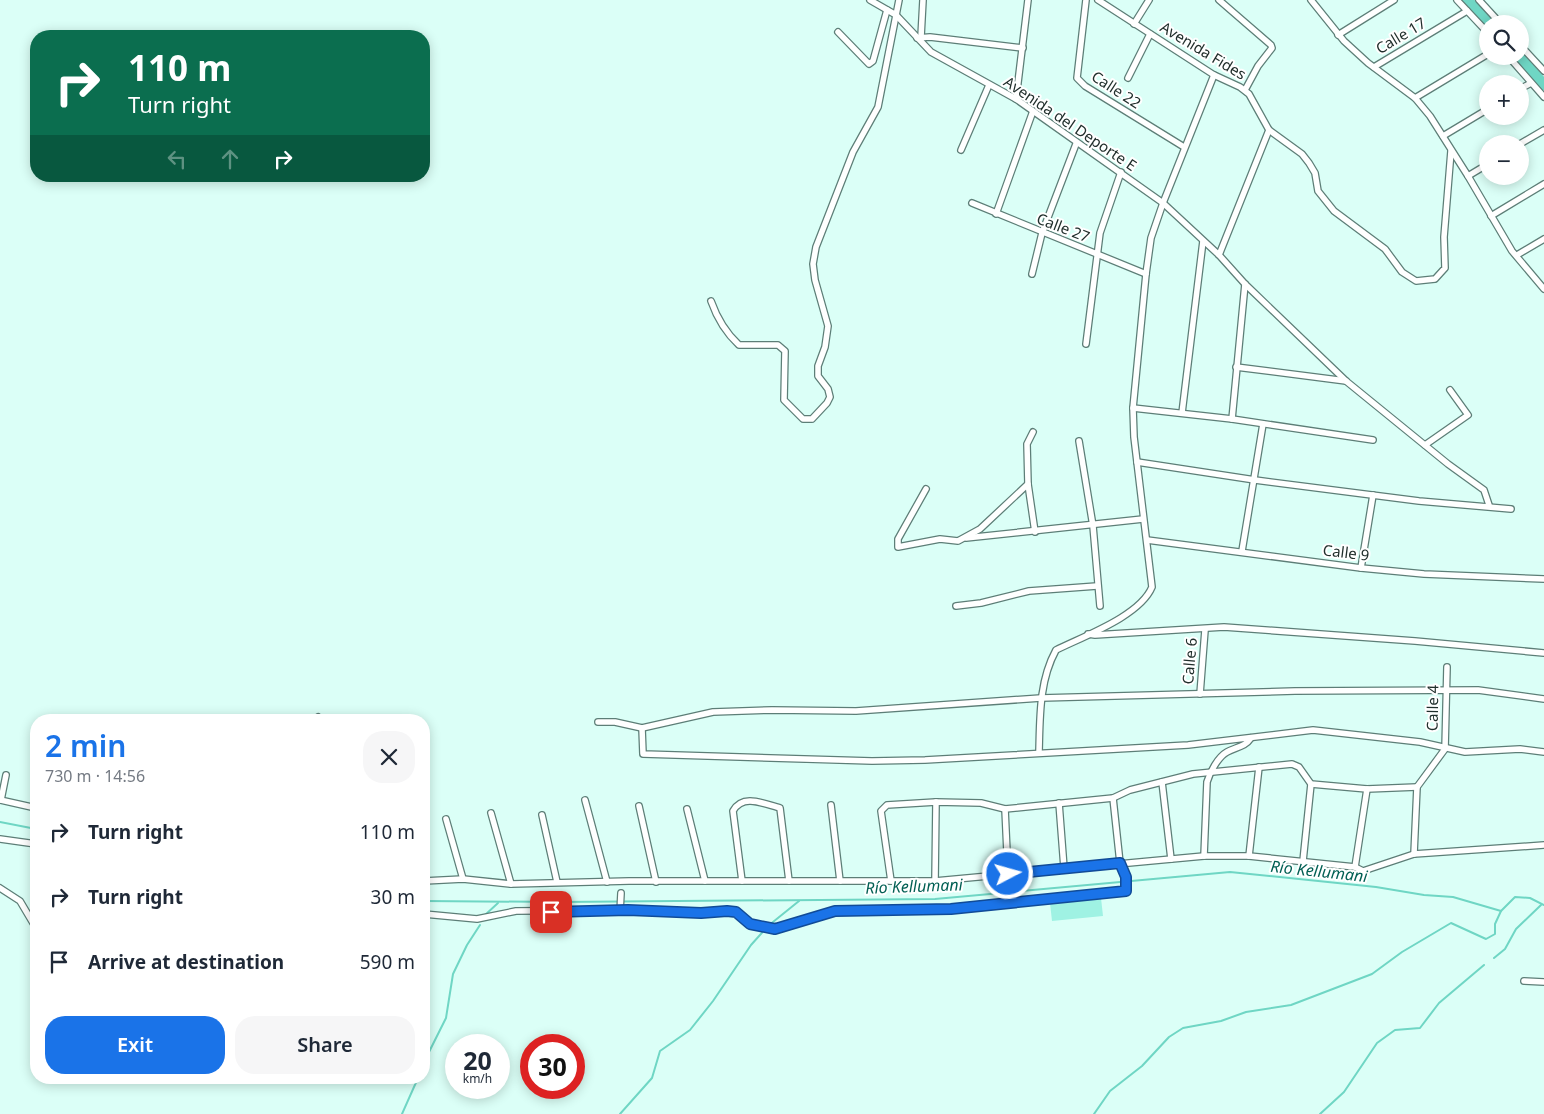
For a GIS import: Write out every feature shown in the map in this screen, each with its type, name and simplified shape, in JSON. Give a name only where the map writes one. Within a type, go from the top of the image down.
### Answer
[{"type":"street","name":"Avenida del Deporte E","points":[[870,0],[896,15],[919,37],[931,52],[1034,111],[1076,144],[1121,172],[1163,203],[1220,255],[1245,284],[1346,381],[1484,490],[1489,506]]},
{"type":"street","points":[[711,301],[715,314],[730,337],[739,345],[778,345],[782,347],[785,351],[782,393],[784,400],[802,419],[812,419],[830,397],[828,389],[818,376],[818,366],[825,347],[828,326],[815,280],[813,264],[816,247],[853,152],[878,107],[899,0]]},
{"type":"street","points":[[923,0],[919,37],[1023,48]]},
{"type":"street","points":[[1016,100],[1028,0]]},
{"type":"street","name":"Calle 22","points":[[1086,0],[1077,78],[1085,86],[1184,147]]},
{"type":"street","name":"Avenida Fides","points":[[1098,0],[1214,75],[1244,90],[1249,94],[1269,130]]},
{"type":"street","points":[[1134,24],[1149,0]]},
{"type":"street","points":[[1219,0],[1271,44],[1272,48],[1244,90]]},
{"type":"street","points":[[1311,0],[1338,35],[1374,67],[1415,98],[1443,136],[1517,255],[1544,289]]},
{"type":"street","points":[[1338,35],[1394,0]]},
{"type":"street","points":[[1457,0],[1479,24]]},
{"type":"street","points":[[1479,0],[1493,15]]},
{"type":"street","points":[[838,32],[869,64],[873,61],[887,10]]},
{"type":"street","name":"Calle 17","points":[[1374,67],[1467,11]]},
{"type":"street","points":[[1128,78],[1150,34]]},
{"type":"street","points":[[1529,55],[1544,71]]},
{"type":"street","points":[[1415,98],[1479,59]]},
{"type":"street","points":[[1516,65],[1544,97]]},
{"type":"street","points":[[1039,752],[1041,698],[1051,660],[1056,650],[1120,618],[1148,597],[1152,587],[1143,519],[1133,408],[1146,274],[1151,238],[1184,147],[1214,75]]},
{"type":"street","points":[[961,150],[989,85]]},
{"type":"street","points":[[996,214],[1034,111]]},
{"type":"street","points":[[1443,136],[1479,114]]},
{"type":"street","points":[[1220,255],[1269,130],[1302,154],[1315,173],[1318,191],[1334,211],[1385,249],[1402,272],[1416,281],[1435,279],[1445,268],[1444,236],[1452,151]]},
{"type":"street","points":[[1529,139],[1544,130]]},
{"type":"street","points":[[1032,274],[1042,233],[1076,144]]},
{"type":"street","points":[[1468,176],[1479,169]]},
{"type":"street","points":[[1086,344],[1100,233],[1121,172]]},
{"type":"street","points":[[1491,216],[1544,184]]},
{"type":"street","name":"Calle 27","points":[[972,203],[1146,274]]},
{"type":"street","points":[[1517,255],[1544,239]]},
{"type":"street","points":[[1182,413],[1203,241]]},
{"type":"street","points":[[1232,419],[1245,284]]},
{"type":"street","points":[[1236,368],[1346,381]]},
{"type":"street","points":[[1425,445],[1468,415],[1450,390]]},
{"type":"street","points":[[1133,408],[1232,419],[1373,440]]},
{"type":"street","points":[[1242,551],[1263,424]]},
{"type":"street","points":[[1034,432],[1027,444],[1028,484],[1036,532]]},
{"type":"street","points":[[1079,441],[1093,526],[1100,606]]},
{"type":"street","points":[[1137,462],[1255,480],[1419,501],[1511,509]]},
{"type":"street","points":[[958,541],[980,529],[1028,484]]},
{"type":"street","points":[[926,489],[898,539],[898,547],[940,539],[958,541],[968,538],[1093,526],[1143,519]]},
{"type":"street","points":[[1361,568],[1373,494]]},
{"type":"street","name":"Calle 9","points":[[1147,540],[1361,568],[1424,574],[1544,579]]},
{"type":"street","points":[[956,606],[981,603],[1029,591],[1097,586]]},
{"type":"street","points":[[1088,634],[1094,636],[1131,632],[1224,628],[1414,641],[1544,653]]},
{"type":"street","name":"Calle 6","points":[[1200,694],[1205,630]]},
{"type":"street","name":"Calle 4","points":[[1445,749],[1447,667]]},
{"type":"street","points":[[598,722],[615,722],[642,728],[713,712],[772,710],[856,712],[1041,698],[1295,690],[1478,690],[1544,699]]},
{"type":"street","points":[[642,728],[643,754],[872,761],[1188,745],[1312,730],[1420,742],[1465,752],[1520,749],[1544,752]]},
{"type":"street","points":[[1204,856],[1207,782],[1210,772],[1227,752],[1247,744],[1251,738]]},
{"type":"street","points":[[1414,854],[1418,787],[1445,749]]},
{"type":"street","points":[[891,882],[882,811],[883,807],[887,805],[936,802],[981,803],[1005,808],[1113,798],[1193,774],[1292,764],[1299,768],[1311,784],[1303,861]]},
{"type":"street","points":[[1249,856],[1260,767]]},
{"type":"street","points":[[6,775],[1,800],[30,807]]},
{"type":"street","points":[[1162,782],[1171,859]]},
{"type":"street","points":[[1311,784],[1367,789],[1418,787]]},
{"type":"street","points":[[1356,867],[1367,789]]},
{"type":"street","points":[[430,915],[478,920],[516,911],[620,909],[727,911],[736,912],[750,924],[775,929],[835,911],[951,909],[1126,891],[1126,877],[1120,863],[1113,798]]},
{"type":"street","points":[[585,800],[607,882]]},
{"type":"street","points":[[742,881],[733,811],[737,804],[746,801],[780,808],[789,880]]},
{"type":"street","points":[[936,802],[936,882]]},
{"type":"street","points":[[1060,803],[1064,868]]},
{"type":"street","points":[[831,805],[840,881]]},
{"type":"street","points":[[638,806],[656,882]]},
{"type":"street","points":[[1005,808],[1008,874]]},
{"type":"street","points":[[687,809],[705,881]]},
{"type":"street","points":[[491,813],[511,884]]},
{"type":"street","points":[[542,815],[557,882]]},
{"type":"street","points":[[446,819],[462,879]]},
{"type":"street","points":[[0,839],[30,843]]},
{"type":"street","points":[[430,881],[462,879],[511,884],[789,880],[936,882],[1064,868],[1204,856],[1249,856],[1303,861],[1356,867],[1363,871],[1414,854],[1544,845]]},
{"type":"street","points":[[0,888],[20,901],[30,918]]},
{"type":"street","points":[[620,909],[621,896]]},
{"type":"street","points":[[1524,981],[1544,982]]},
{"type":"green space","points":[[1101,898],[1103,916],[1052,921],[1050,903]]},
{"type":"waterway","points":[[1467,0],[1481,15]]},
{"type":"waterway","points":[[1526,65],[1544,85]]},
{"type":"waterway","name":"Río Kellumani","points":[[0,822],[30,828]]},
{"type":"waterway","name":"Río Kellumani","points":[[430,901],[935,899],[1230,872],[1453,897],[1501,911],[1515,897],[1530,898],[1544,905]]},
{"type":"waterway","points":[[620,1114],[652,1078],[660,1051],[690,1030],[713,1001],[751,945],[768,926],[799,901]]},
{"type":"waterway","points":[[485,915],[498,903]]},
{"type":"waterway","points":[[1494,958],[1505,949],[1516,929],[1541,905]]},
{"type":"waterway","points":[[1094,1114],[1110,1091],[1142,1066],[1169,1037],[1183,1028],[1221,1021],[1246,1012],[1291,1005],[1372,974],[1402,952],[1451,923],[1486,939],[1495,934],[1495,924],[1501,911]]},
{"type":"waterway","points":[[430,1050],[446,1018],[453,974],[467,945],[480,925]]},
{"type":"waterway","points":[[1320,1114],[1344,1092],[1377,1043],[1395,1030],[1420,1028],[1439,1003],[1484,965]]},
{"type":"waterway","points":[[402,1114],[415,1084]]},
{"type":"route","points":[[551,912],[620,912],[628,910],[701,913],[727,911],[736,912],[743,920],[750,924],[775,929],[835,911],[910,912],[951,909],[1126,891],[1127,885],[1120,863],[1008,874]]}]
